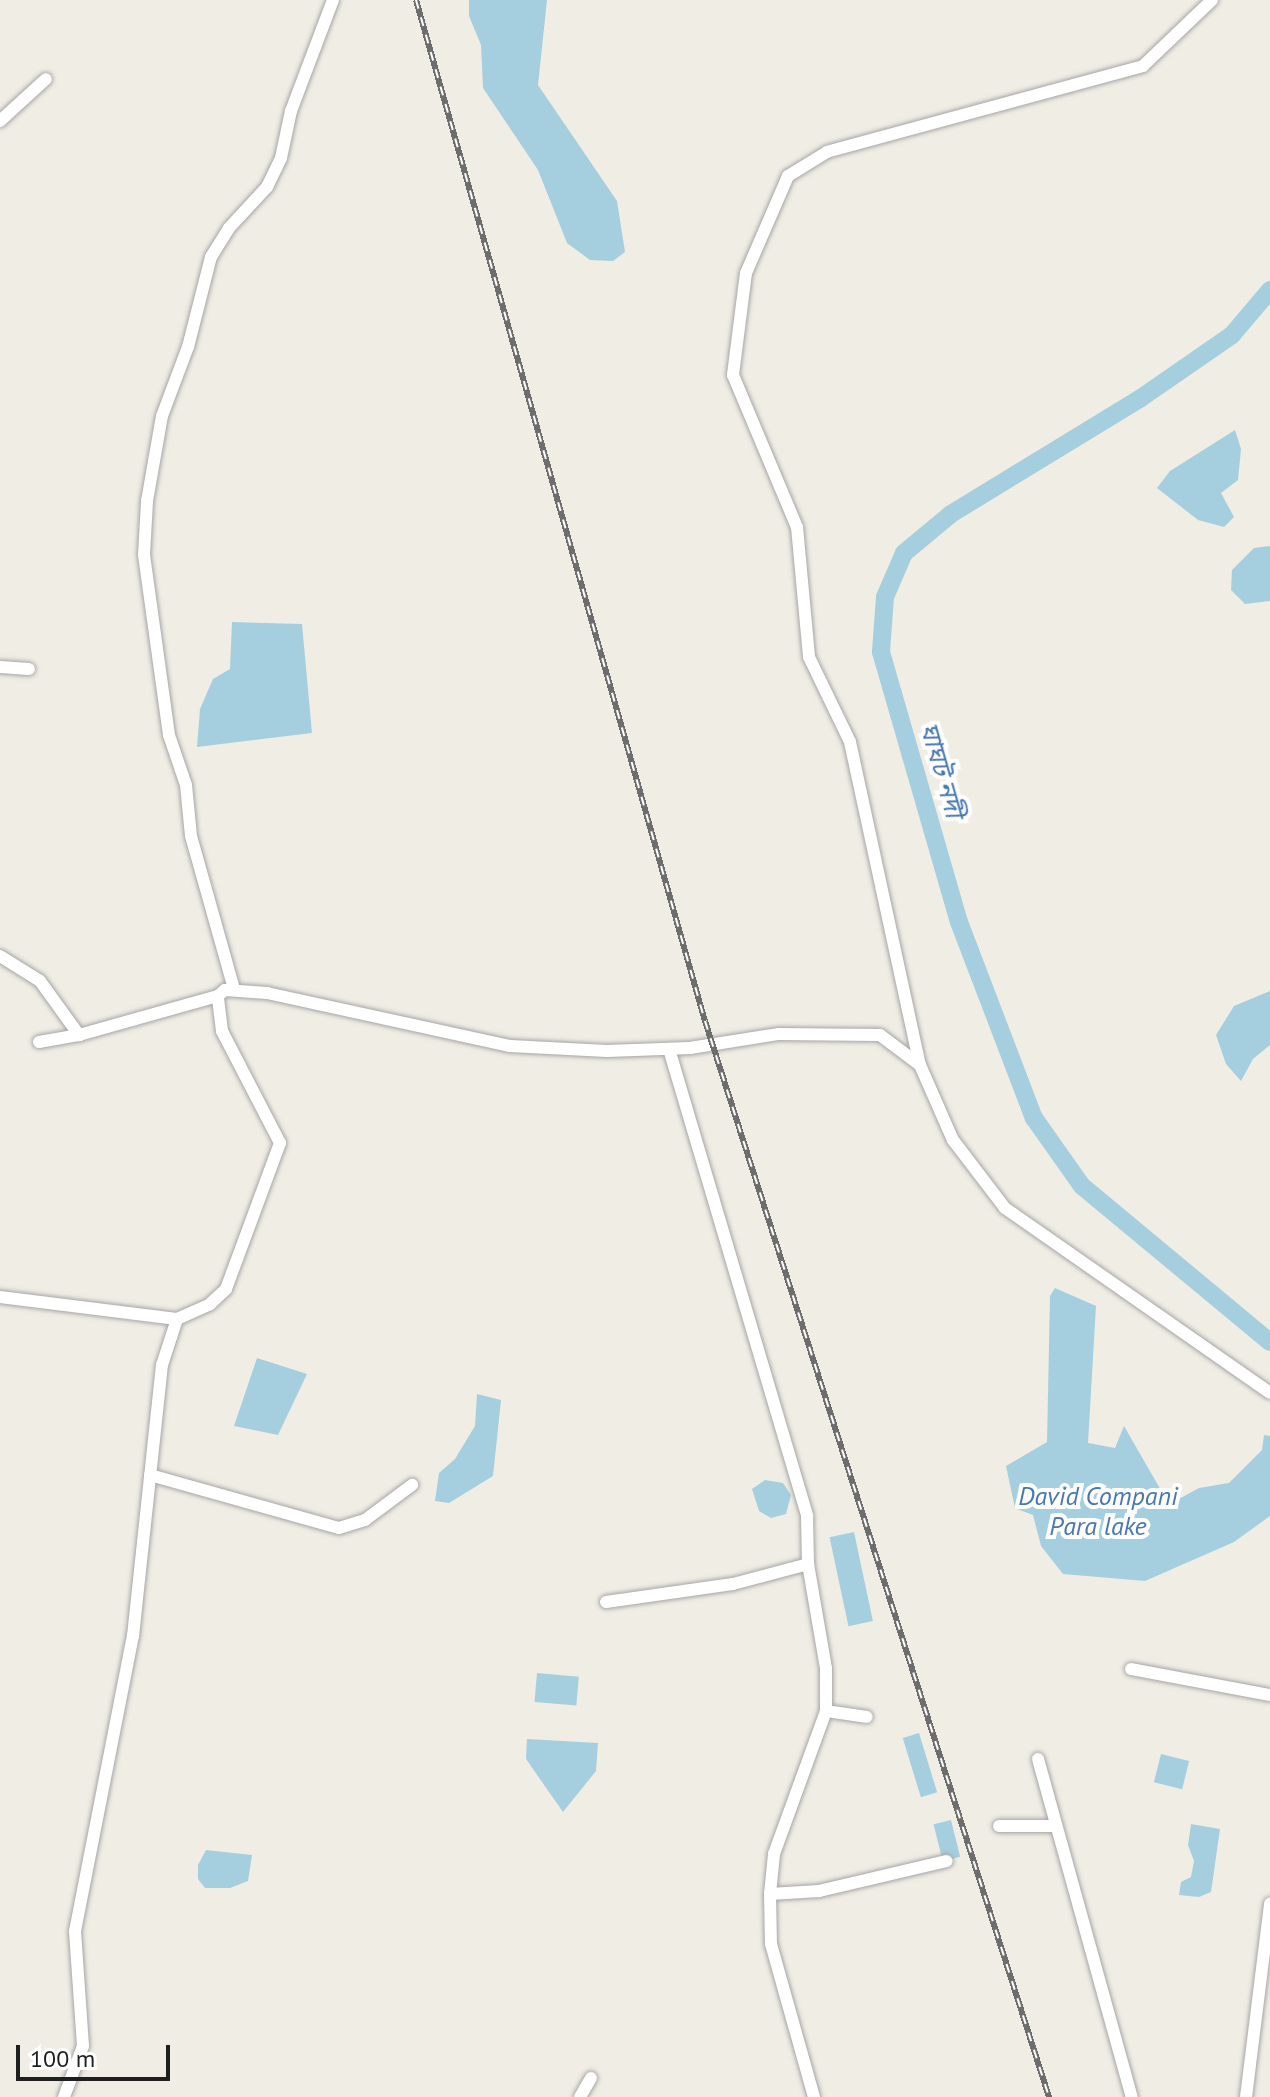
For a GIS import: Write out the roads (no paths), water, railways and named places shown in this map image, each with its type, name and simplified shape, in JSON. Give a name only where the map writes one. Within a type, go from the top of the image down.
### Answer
[{"type":"street","points":[[234,989],[191,836],[186,785],[169,735],[144,555],[147,501],[162,416],[188,347],[211,257],[229,228],[267,187],[281,158],[291,111],[333,0]]},
{"type":"street","points":[[1212,0],[1143,66],[827,152],[788,176],[746,273],[733,375],[797,527],[809,657],[850,742],[920,1065],[953,1140],[1005,1208],[1270,1393]]},
{"type":"street","points":[[0,121],[46,79]]},
{"type":"street","points":[[0,667],[29,669]]},
{"type":"street","points":[[0,956],[40,981],[79,1035]]},
{"type":"street","points":[[39,1042],[79,1035],[234,989],[485,1043],[607,1051],[669,1049],[758,1035],[880,1035],[920,1065]]},
{"type":"street","points":[[0,1297],[177,1319],[210,1304],[226,1289],[280,1143],[222,1031],[218,996]]},
{"type":"street","points":[[669,1049],[807,1516],[808,1564],[826,1668],[826,1711],[774,1854],[770,1894],[771,1944],[814,2097]]},
{"type":"street","points":[[64,2097],[83,2046],[75,1931],[116,1740],[162,1365],[177,1319]]},
{"type":"street","points":[[150,1475],[339,1528],[365,1520],[412,1485]]},
{"type":"street","points":[[606,1602],[733,1584],[808,1564]]},
{"type":"street","points":[[1131,1669],[1270,1695]]},
{"type":"street","points":[[826,1711],[867,1717]]},
{"type":"street","points":[[1038,1759],[1054,1826],[1132,2097]]},
{"type":"street","points":[[999,1826],[1054,1826]]},
{"type":"street","points":[[770,1894],[819,1891],[947,1861]]},
{"type":"street","points":[[1246,2097],[1270,1903]]},
{"type":"street","points":[[580,2097],[591,2078]]},
{"type":"water","points":[[469,0],[547,0],[538,85],[617,201],[625,252],[613,261],[590,260],[567,243],[538,170],[483,88],[481,45],[469,16]]},
{"type":"water","points":[[1235,430],[1241,449],[1238,480],[1221,493],[1234,517],[1224,527],[1198,520],[1157,488],[1170,471]]},
{"type":"water","points":[[1270,546],[1270,601],[1245,604],[1231,590],[1232,570],[1254,548]]},
{"type":"water","points":[[232,622],[302,624],[312,733],[197,747],[200,709],[213,679],[230,669]]},
{"type":"water","points":[[1270,991],[1270,1045],[1253,1059],[1241,1081],[1226,1064],[1216,1035],[1234,1006]]},
{"type":"water","name":"David Compani Para lake","points":[[1055,1288],[1096,1306],[1088,1443],[1115,1448],[1124,1426],[1162,1492],[1177,1500],[1199,1488],[1229,1483],[1262,1450],[1264,1435],[1270,1436],[1270,1516],[1234,1542],[1145,1581],[1063,1574],[1041,1546],[1033,1515],[1015,1508],[1006,1466],[1047,1442],[1050,1296]]},
{"type":"water","points":[[257,1358],[307,1374],[278,1435],[234,1426]]},
{"type":"water","points":[[477,1394],[501,1400],[493,1476],[449,1503],[435,1501],[439,1473],[455,1459],[475,1426]]},
{"type":"water","points":[[765,1480],[783,1483],[791,1495],[786,1514],[771,1518],[759,1511],[752,1489]]},
{"type":"water","points":[[854,1532],[873,1621],[848,1626],[830,1537]]},
{"type":"water","points":[[537,1673],[579,1677],[576,1706],[534,1702]]},
{"type":"water","points":[[919,1733],[937,1792],[921,1797],[903,1738]]},
{"type":"water","points":[[527,1739],[598,1743],[596,1771],[563,1812],[526,1759]]},
{"type":"water","points":[[1161,1754],[1189,1761],[1182,1789],[1154,1782]]},
{"type":"water","points":[[951,1820],[960,1857],[943,1861],[934,1824]]},
{"type":"water","points":[[1191,1824],[1220,1829],[1211,1892],[1199,1897],[1179,1895],[1181,1882],[1191,1877],[1194,1861],[1188,1845]]},
{"type":"water","points":[[206,1850],[252,1855],[248,1881],[230,1888],[205,1888],[198,1879],[198,1865]]},
{"type":"waterway","name":"ঘাঘট নদী","points":[[1270,290],[1232,335],[1141,398],[951,514],[904,553],[885,597],[881,652],[959,922],[1034,1118],[1082,1186],[1270,1342]]},
{"type":"railway","points":[[416,0],[705,1021],[1049,2097]]}]
